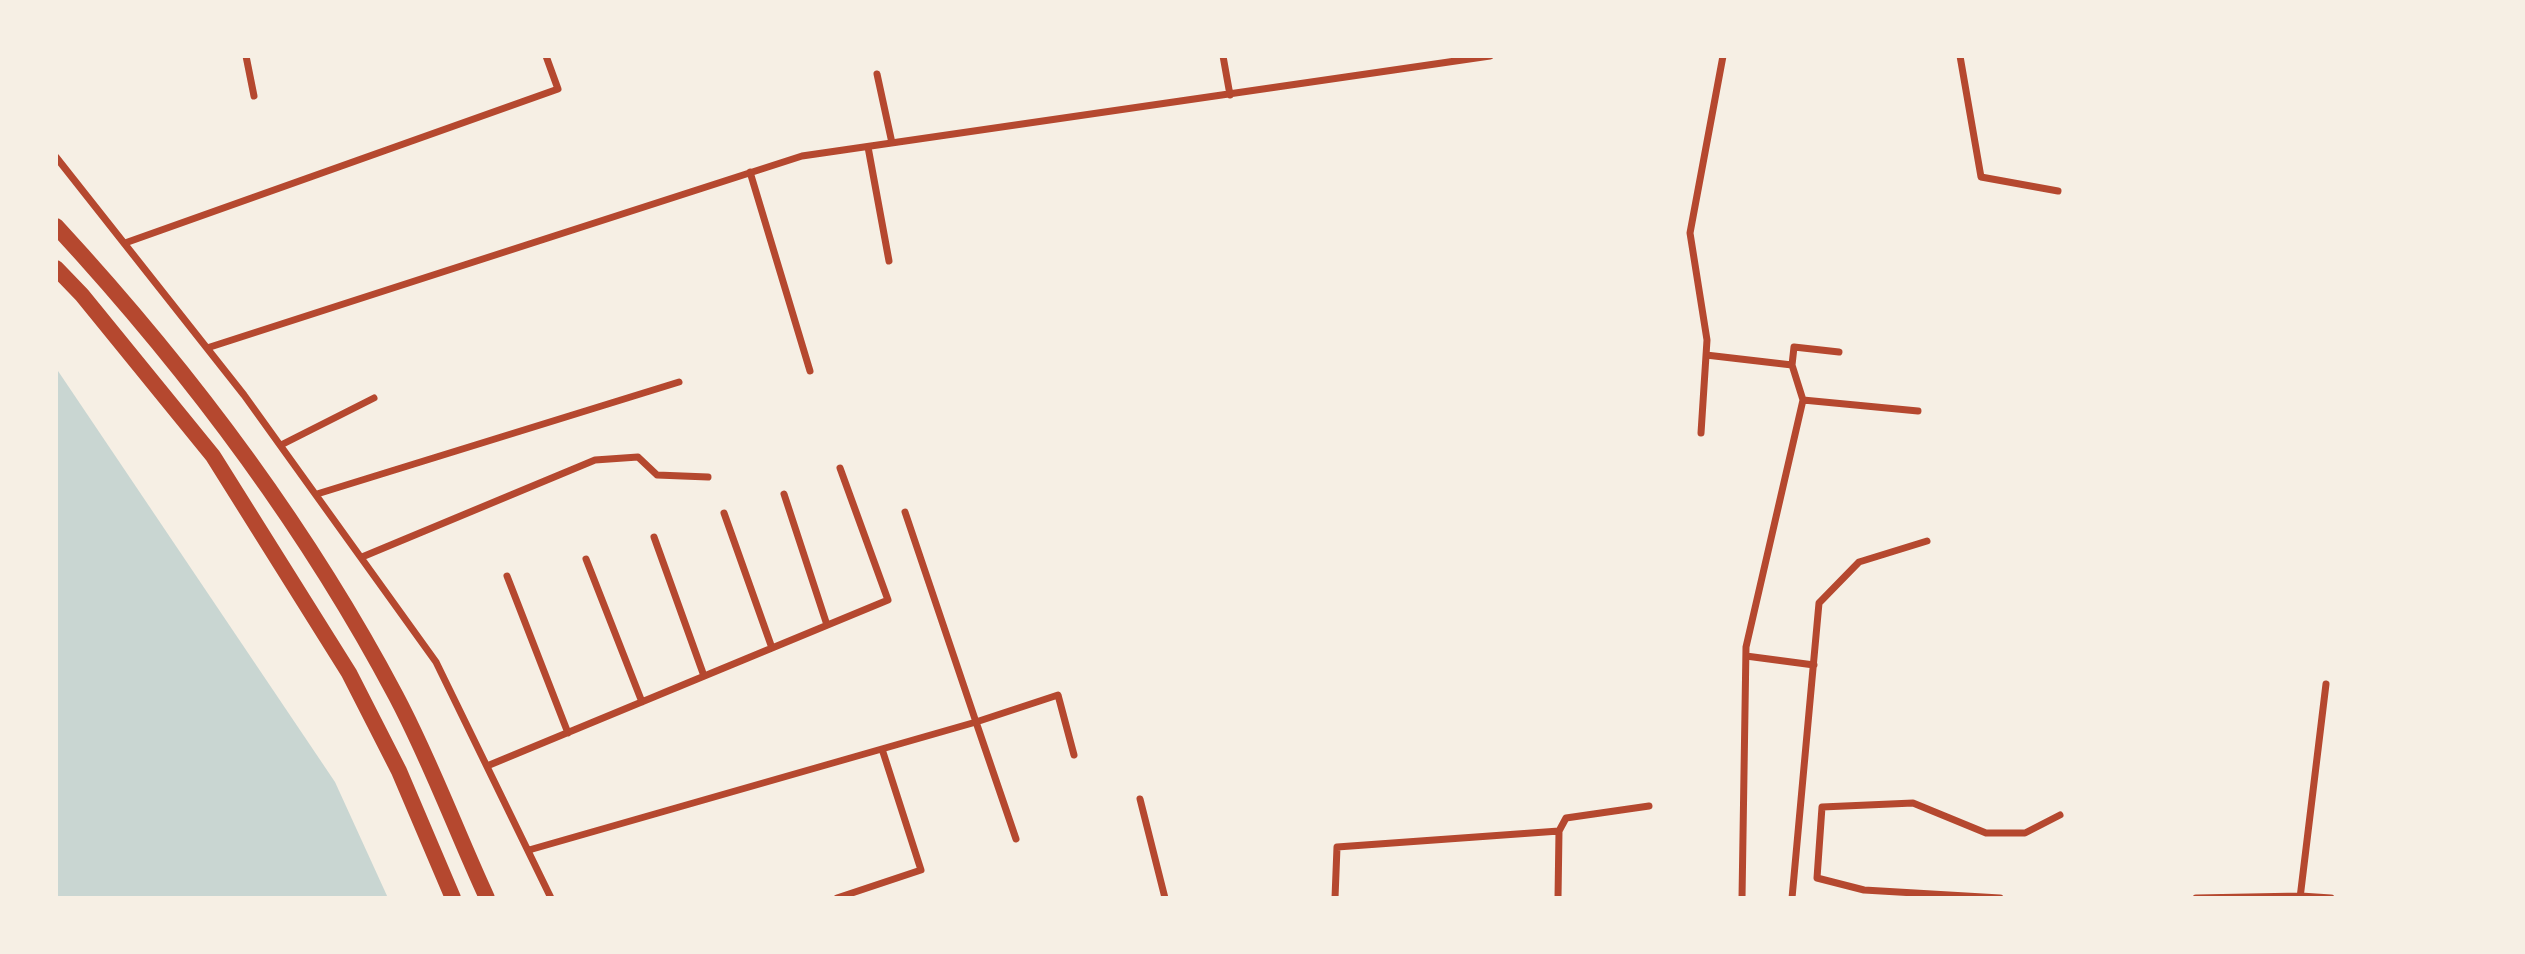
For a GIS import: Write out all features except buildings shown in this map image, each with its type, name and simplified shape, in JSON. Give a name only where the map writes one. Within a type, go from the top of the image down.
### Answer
[{"type":"main road","points":[[56,226],[101,275],[235,438],[330,579],[425,754],[487,898]]},
{"type":"main road","points":[[56,268],[82,295],[213,456],[349,673],[399,771],[452,896],[478,879]]},
{"type":"main road","points":[[82,295],[101,275]]},
{"type":"street","points":[[246,56],[254,96]]},
{"type":"street","points":[[125,243],[558,89],[546,56]]},
{"type":"street","points":[[1223,56],[1230,95]]},
{"type":"street","points":[[207,348],[802,156],[1490,56]]},
{"type":"street","points":[[1701,433],[1707,340],[1690,233],[1723,56]]},
{"type":"street","points":[[1960,56],[1981,177],[2059,191]]},
{"type":"street","points":[[877,74],[892,143]]},
{"type":"street","points":[[867,146],[889,261]]},
{"type":"street","points":[[56,158],[281,445],[436,662],[551,898]]},
{"type":"street","points":[[750,172],[810,371]]},
{"type":"street","points":[[1742,898],[1746,656],[1803,400],[1792,365],[1794,347],[1839,352]]},
{"type":"street","points":[[1706,355],[1792,365]]},
{"type":"street","points":[[317,494],[679,382]]},
{"type":"street","points":[[281,445],[374,398]]},
{"type":"street","points":[[1803,400],[1918,411]]},
{"type":"street","points":[[362,557],[595,460],[638,457],[657,475],[708,477]]},
{"type":"street","points":[[487,766],[888,600],[841,468]]},
{"type":"street","points":[[783,494],[827,625]]},
{"type":"street","points":[[905,512],[1016,839]]},
{"type":"street","points":[[724,513],[772,648]]},
{"type":"street","points":[[654,537],[704,676]]},
{"type":"street","points":[[1793,898],[1819,603],[1859,562],[1927,541]]},
{"type":"street","points":[[586,559],[642,702]]},
{"type":"street","points":[[507,576],[568,733]]},
{"type":"street","points":[[1746,656],[1814,665]]},
{"type":"street","points":[[2300,897],[2326,684]]},
{"type":"street","points":[[529,850],[976,722],[1058,695],[1074,755]]},
{"type":"street","points":[[837,898],[921,870],[882,749]]},
{"type":"street","points":[[1140,799],[1165,898]]},
{"type":"street","points":[[2000,898],[1864,890],[1816,878],[1822,807],[1913,803],[1986,833],[2025,833],[2060,815]]},
{"type":"street","points":[[1558,898],[1559,831],[1566,818],[1649,806]]},
{"type":"street","points":[[1335,898],[1337,847],[1559,831]]},
{"type":"street","points":[[2196,898],[2331,898]]},
{"type":"shaded area","points":[[56,368],[335,782],[388,898],[56,898]]}]
